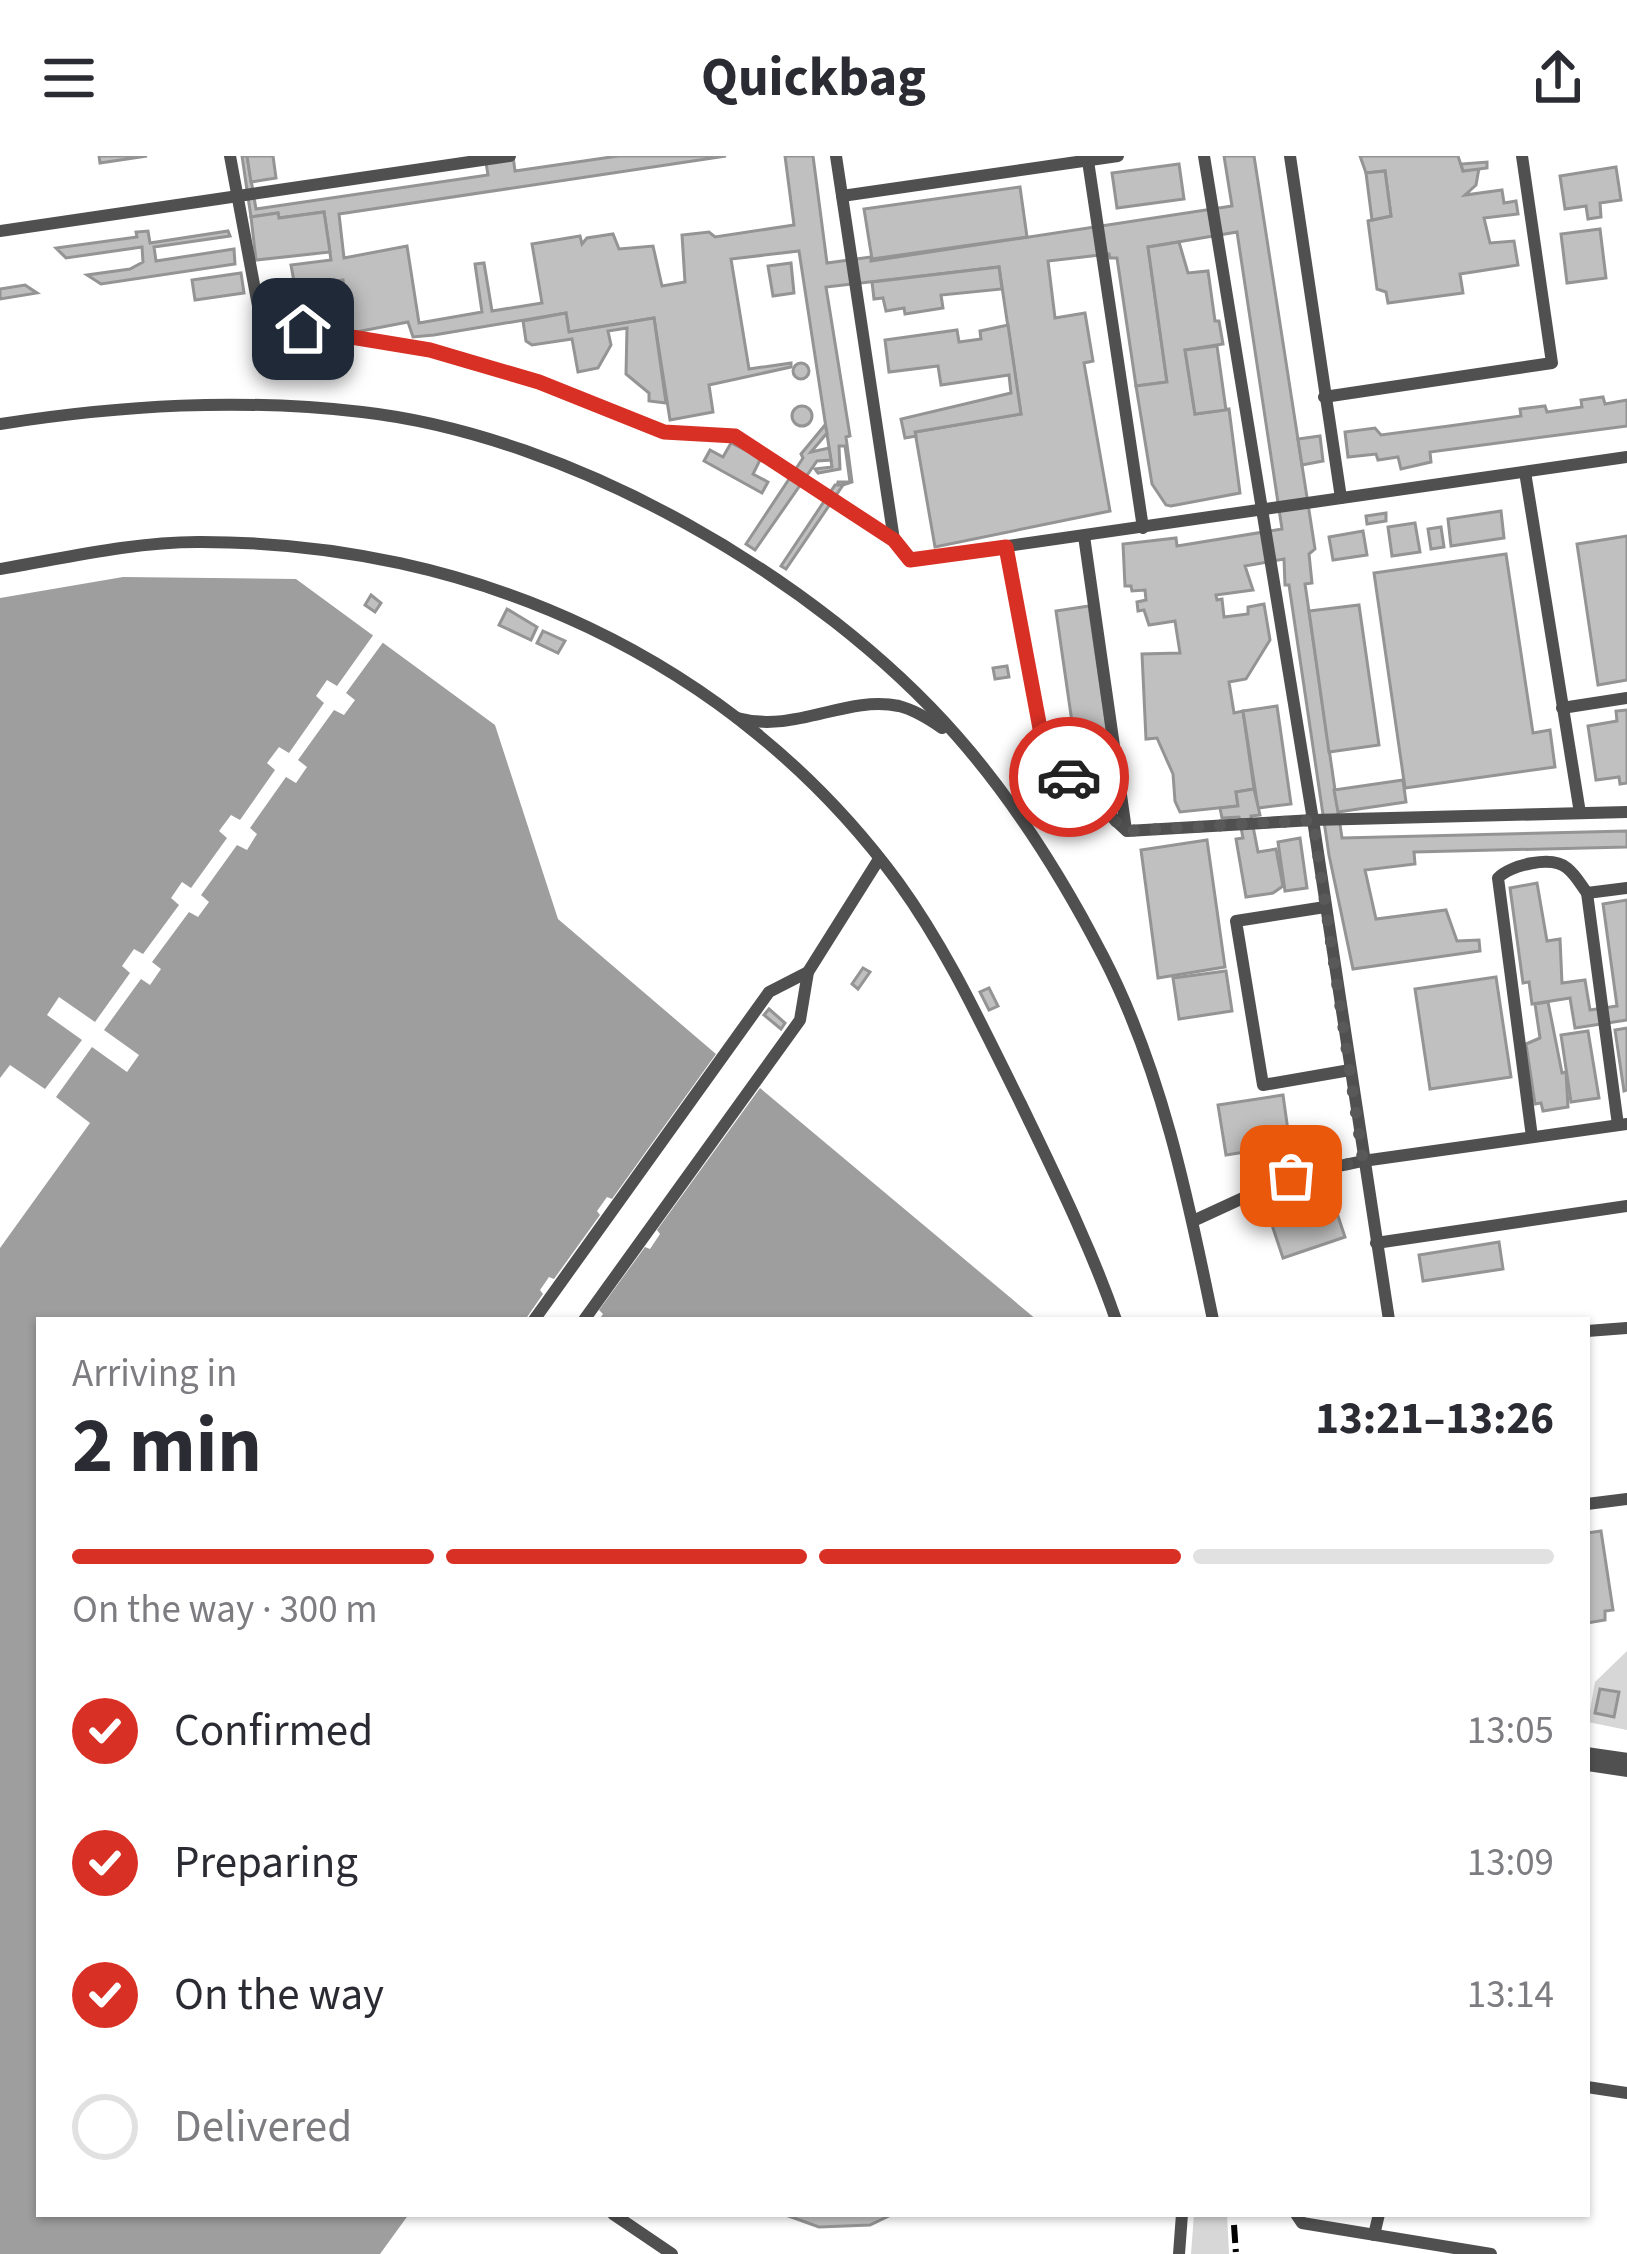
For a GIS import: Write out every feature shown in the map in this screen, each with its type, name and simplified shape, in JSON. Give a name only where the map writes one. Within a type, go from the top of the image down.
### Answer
[{"type":"street","points":[[1590,1759],[1627,1765]]},
{"type":"lane","points":[[230,156],[261,322],[430,350],[539,382],[664,432],[735,436],[894,540],[910,560],[1627,458]]},
{"type":"lane","points":[[386,156],[389,175]]},
{"type":"lane","points":[[0,231],[510,156]]},
{"type":"lane","points":[[836,156],[894,540]]},
{"type":"lane","points":[[842,196],[1118,156]]},
{"type":"lane","points":[[1204,156],[1388,1317]]},
{"type":"lane","points":[[1291,156],[1341,498]]},
{"type":"lane","points":[[1324,397],[1552,364],[1522,156]]},
{"type":"lane","points":[[1088,161],[1143,528]]},
{"type":"lane","points":[[0,424],[105,407],[237,402],[365,412],[514,445],[652,506],[823,612],[864,645],[958,737],[1021,815],[1104,958],[1151,1075],[1193,1221],[1212,1317]]},
{"type":"lane","points":[[1525,472],[1580,813]]},
{"type":"lane","points":[[1084,536],[1126,831]]},
{"type":"lane","points":[[0,569],[193,542],[271,544],[392,560],[476,580],[595,628],[653,661],[730,716],[811,784],[879,859],[927,925],[958,977],[1071,1207],[1115,1317]]},
{"type":"lane","points":[[1006,547],[1045,755],[1126,831],[1313,820],[1627,812]]},
{"type":"lane","points":[[1562,708],[1627,698]]},
{"type":"lane","points":[[730,716],[770,725],[875,705],[899,706],[958,737]]},
{"type":"lane","points":[[586,1317],[800,1021],[808,972],[879,859]]},
{"type":"lane","points":[[1193,1221],[1291,1176],[1363,1161],[1532,1137],[1622,1124],[1587,893],[1562,863],[1509,868],[1498,878],[1532,1137]]},
{"type":"lane","points":[[1587,893],[1627,888]]},
{"type":"lane","points":[[1325,907],[1236,921],[1263,1085],[1350,1070]]},
{"type":"lane","points":[[536,1317],[769,992],[808,972]]},
{"type":"lane","points":[[1376,1243],[1627,1206]]},
{"type":"lane","points":[[1590,1331],[1627,1328]]},
{"type":"lane","points":[[1590,1504],[1627,1498]]},
{"type":"lane","points":[[1590,2087],[1627,2093]]},
{"type":"lane","points":[[617,2217],[672,2254]]},
{"type":"lane","points":[[1179,2254],[1182,2217]]},
{"type":"lane","points":[[1298,2217],[1302,2223],[1490,2254]]},
{"type":"lane","points":[[1374,2235],[1377,2217]]},
{"type":"shaded area","points":[[123,577],[296,579],[495,725],[558,919],[716,1054],[612,1199],[607,1197],[597,1211],[600,1215],[554,1279],[549,1277],[527,1317],[36,1317],[36,2217],[407,2217],[380,2254],[0,2254],[0,598]]},
{"type":"shaded area","points":[[760,1088],[1033,1317],[601,1317],[599,1310],[645,1247],[650,1249],[660,1234],[657,1230]]},
{"type":"shaded area","points":[[1627,1651],[1627,1730],[1590,1722],[1595,1682]]},
{"type":"shaded area","points":[[1194,2217],[1227,2217],[1229,2254],[1191,2254]]},
{"type":"pier","points":[[374,634],[384,641],[346,693],[355,700],[344,715],[334,710],[298,760],[307,767],[296,783],[286,777],[250,828],[257,834],[247,850],[237,845],[201,895],[209,902],[198,917],[189,912],[152,962],[161,969],[150,985],[141,979],[104,1030],[139,1055],[127,1072],[92,1047],[56,1097],[90,1123],[0,1248],[0,1078],[10,1065],[45,1089],[82,1040],[47,1015],[59,997],[95,1022],[130,973],[122,966],[134,949],[143,954],[179,905],[171,898],[182,882],[191,888],[227,838],[219,831],[231,815],[240,820],[275,770],[267,763],[279,747],[289,753],[324,703],[316,696],[327,680],[337,686]]},
{"type":"building","points":[[99,156],[147,156],[100,163]]},
{"type":"building","points":[[242,156],[247,156],[256,209],[488,175],[485,156],[513,156],[515,171],[618,156],[726,156],[339,214],[344,258],[407,246],[419,323],[482,312],[475,264],[484,263],[492,311],[542,303],[532,244],[580,236],[582,244],[587,238],[613,234],[619,249],[653,246],[662,286],[685,282],[682,235],[709,232],[715,237],[794,225],[785,156],[813,156],[827,263],[871,257],[871,261],[1232,206],[1224,156],[1254,156],[1315,549],[1309,554],[1312,583],[1305,584],[1342,838],[1627,831],[1627,847],[1414,852],[1415,864],[1365,870],[1376,919],[1446,910],[1457,941],[1479,940],[1480,951],[1353,969],[1329,855],[1284,559],[1245,566],[1253,590],[1216,595],[1217,600],[1222,599],[1224,617],[1248,614],[1248,607],[1264,604],[1270,640],[1246,679],[1229,682],[1234,713],[1243,711],[1254,789],[1236,792],[1238,806],[1180,812],[1173,774],[1157,738],[1146,739],[1142,654],[1180,653],[1175,621],[1149,625],[1144,610],[1138,611],[1137,602],[1146,600],[1145,590],[1125,586],[1123,544],[1176,538],[1177,546],[1282,529],[1237,232],[1148,247],[1167,382],[1136,386],[1117,258],[1109,254],[1048,261],[1055,318],[1085,313],[1093,361],[1084,363],[1110,511],[935,547],[915,432],[1021,414],[999,267],[826,287],[850,436],[846,437],[852,482],[837,487],[838,482],[850,482],[845,446],[839,446],[840,469],[818,473],[815,469],[832,467],[799,251],[731,259],[749,369],[791,363],[791,367],[709,385],[713,412],[670,420],[654,318],[569,332],[566,313],[413,337],[408,322],[351,333],[343,280],[295,287],[291,265],[331,260],[324,212],[251,217]]},
{"type":"building","points":[[247,156],[273,156],[276,178],[251,182]]},
{"type":"building","points":[[1360,156],[1458,156],[1463,171],[1479,168],[1476,185],[1465,195],[1502,190],[1504,203],[1516,201],[1518,214],[1484,218],[1490,243],[1514,241],[1518,265],[1460,274],[1463,293],[1388,303],[1386,292],[1377,289],[1368,221],[1391,216],[1385,171],[1366,173]]},
{"type":"building","points":[[1487,162],[1487,168],[1463,171],[1461,164]]},
{"type":"building","points":[[1179,164],[1184,199],[1117,208],[1112,173]]},
{"type":"building","points":[[1616,167],[1621,200],[1600,203],[1601,217],[1588,219],[1586,206],[1565,209],[1560,176]]},
{"type":"building","points":[[1385,171],[1391,216],[1372,220],[1366,173]]},
{"type":"building","points":[[1020,187],[1027,237],[872,259],[864,209]]},
{"type":"building","points":[[324,212],[330,252],[256,260],[251,217]]},
{"type":"building","points":[[1600,229],[1606,278],[1567,283],[1561,234]]},
{"type":"building","points":[[148,231],[150,243],[228,231],[230,236],[154,247],[156,261],[234,249],[235,264],[101,284],[87,275],[130,269],[143,262],[142,247],[66,258],[56,248],[137,237],[136,232]]},
{"type":"building","points":[[1179,242],[1188,273],[1208,271],[1223,344],[1185,350],[1195,414],[1229,409],[1240,493],[1171,506],[1152,484],[1136,386],[1167,382],[1148,247]]},
{"type":"building","points":[[791,263],[794,293],[773,296],[768,266]]},
{"type":"building","points":[[999,267],[1002,289],[941,295],[943,308],[905,314],[904,308],[886,311],[883,298],[874,299],[872,282]]},
{"type":"building","points":[[241,273],[244,293],[195,300],[192,280]]},
{"type":"building","points":[[25,285],[37,293],[0,299],[0,289]]},
{"type":"building","points":[[283,297],[290,304],[283,311],[276,304]]},
{"type":"building","points":[[320,303],[330,313],[320,323],[310,313]]},
{"type":"building","points":[[566,313],[569,332],[654,318],[666,403],[649,401],[649,393],[626,374],[627,328],[608,331],[611,345],[598,368],[578,372],[572,339],[532,345],[526,341],[523,321]]},
{"type":"building","points":[[1008,325],[1021,414],[915,432],[916,436],[905,438],[901,419],[1011,393],[1009,375],[941,385],[938,366],[889,372],[885,340],[957,330],[959,342],[981,339],[980,331]]},
{"type":"building","points":[[1217,346],[1226,410],[1195,414],[1185,350]]},
{"type":"building","points":[[801,363],[809,371],[801,379],[793,371]]},
{"type":"building","points":[[1603,397],[1605,404],[1627,400],[1627,426],[1430,452],[1431,462],[1401,469],[1398,457],[1348,457],[1345,432],[1375,428],[1381,435],[1449,426],[1521,416],[1520,409],[1545,406],[1547,412],[1582,407],[1581,400]]},
{"type":"building","points":[[802,406],[812,416],[802,426],[792,416]]},
{"type":"building","points":[[825,425],[827,433],[811,452],[829,448],[831,460],[817,461],[755,550],[746,544],[803,458],[801,454]]},
{"type":"building","points":[[1320,436],[1323,461],[1302,465],[1298,439]]},
{"type":"building","points":[[731,443],[761,458],[753,474],[768,482],[762,493],[704,461],[710,450],[723,457]]},
{"type":"building","points":[[835,485],[843,485],[786,569],[781,566]]},
{"type":"building","points":[[1501,511],[1504,538],[1451,546],[1448,519]]},
{"type":"building","points":[[1386,513],[1386,521],[1367,524],[1366,516]]},
{"type":"building","points":[[1415,523],[1420,552],[1392,556],[1388,527]]},
{"type":"building","points":[[1441,527],[1444,547],[1431,549],[1428,529]]},
{"type":"building","points":[[1363,531],[1367,555],[1333,560],[1329,537]]},
{"type":"building","points":[[1627,536],[1627,680],[1598,685],[1577,544]]},
{"type":"building","points":[[1506,554],[1533,733],[1550,730],[1555,767],[1405,788],[1374,573]]},
{"type":"building","points":[[371,595],[381,603],[375,612],[365,605]]},
{"type":"building","points":[[1359,605],[1379,745],[1329,752],[1309,611]]},
{"type":"building","points":[[1089,606],[1109,741],[1076,746],[1078,759],[1062,761],[1057,732],[1073,729],[1056,611]]},
{"type":"building","points":[[507,609],[537,627],[531,640],[499,625]]},
{"type":"building","points":[[543,631],[565,641],[558,653],[537,643]]},
{"type":"building","points":[[1007,666],[1009,677],[995,679],[993,668]]},
{"type":"building","points":[[1277,706],[1291,804],[1258,808],[1243,711]]},
{"type":"building","points":[[1627,710],[1627,783],[1620,784],[1619,777],[1596,780],[1588,726],[1617,721],[1616,711]]},
{"type":"building","points":[[1403,780],[1406,802],[1338,812],[1334,790]]},
{"type":"building","points":[[1254,789],[1260,815],[1251,816],[1258,852],[1276,849],[1283,886],[1273,893],[1246,897],[1236,839],[1243,838],[1239,817],[1222,818],[1220,808],[1238,806],[1236,792]]},
{"type":"building","points":[[1300,838],[1307,888],[1285,891],[1278,842]]},
{"type":"building","points":[[1207,840],[1225,967],[1158,978],[1141,850]]},
{"type":"building","points":[[1537,883],[1547,941],[1560,939],[1562,983],[1585,980],[1590,1010],[1617,1006],[1603,904],[1627,900],[1627,1020],[1575,1028],[1570,998],[1532,1004],[1529,982],[1523,983],[1510,888]]},
{"type":"building","points":[[863,968],[870,972],[858,989],[852,984]]},
{"type":"building","points":[[1226,971],[1232,1011],[1179,1019],[1173,978]]},
{"type":"building","points":[[1496,977],[1511,1077],[1430,1089],[1415,989]]},
{"type":"building","points":[[989,988],[998,1006],[989,1010],[980,992]]},
{"type":"building","points":[[1548,1002],[1562,1073],[1566,1072],[1568,1107],[1543,1111],[1541,1103],[1535,1104],[1526,1044],[1540,1038],[1535,1004]]},
{"type":"building","points":[[769,1009],[785,1023],[781,1029],[764,1015]]},
{"type":"building","points":[[1627,1028],[1627,1090],[1624,1091],[1615,1030]]},
{"type":"building","points":[[1588,1031],[1599,1098],[1571,1102],[1561,1035]]},
{"type":"building","points":[[1283,1095],[1290,1145],[1226,1155],[1218,1105]]},
{"type":"building","points":[[1329,1189],[1345,1237],[1283,1258],[1267,1210]]},
{"type":"building","points":[[1499,1242],[1503,1269],[1423,1281],[1419,1255]]},
{"type":"building","points":[[1601,1531],[1613,1610],[1605,1611],[1605,1620],[1590,1622],[1590,1533]]},
{"type":"building","points":[[1600,1689],[1619,1692],[1614,1717],[1595,1713]]},
{"type":"building","points":[[791,2217],[887,2217],[870,2225],[819,2227]]},
{"type":"railway","points":[[1234,2225],[1236,2254]]},
{"type":"way so far","points":[[1069,777],[1126,831],[1313,820],[1363,1161],[1291,1176]]},
{"type":"route","points":[[303,329],[430,350],[539,382],[664,432],[735,436],[894,540],[910,560],[1006,547],[1045,755],[1069,777]]}]
